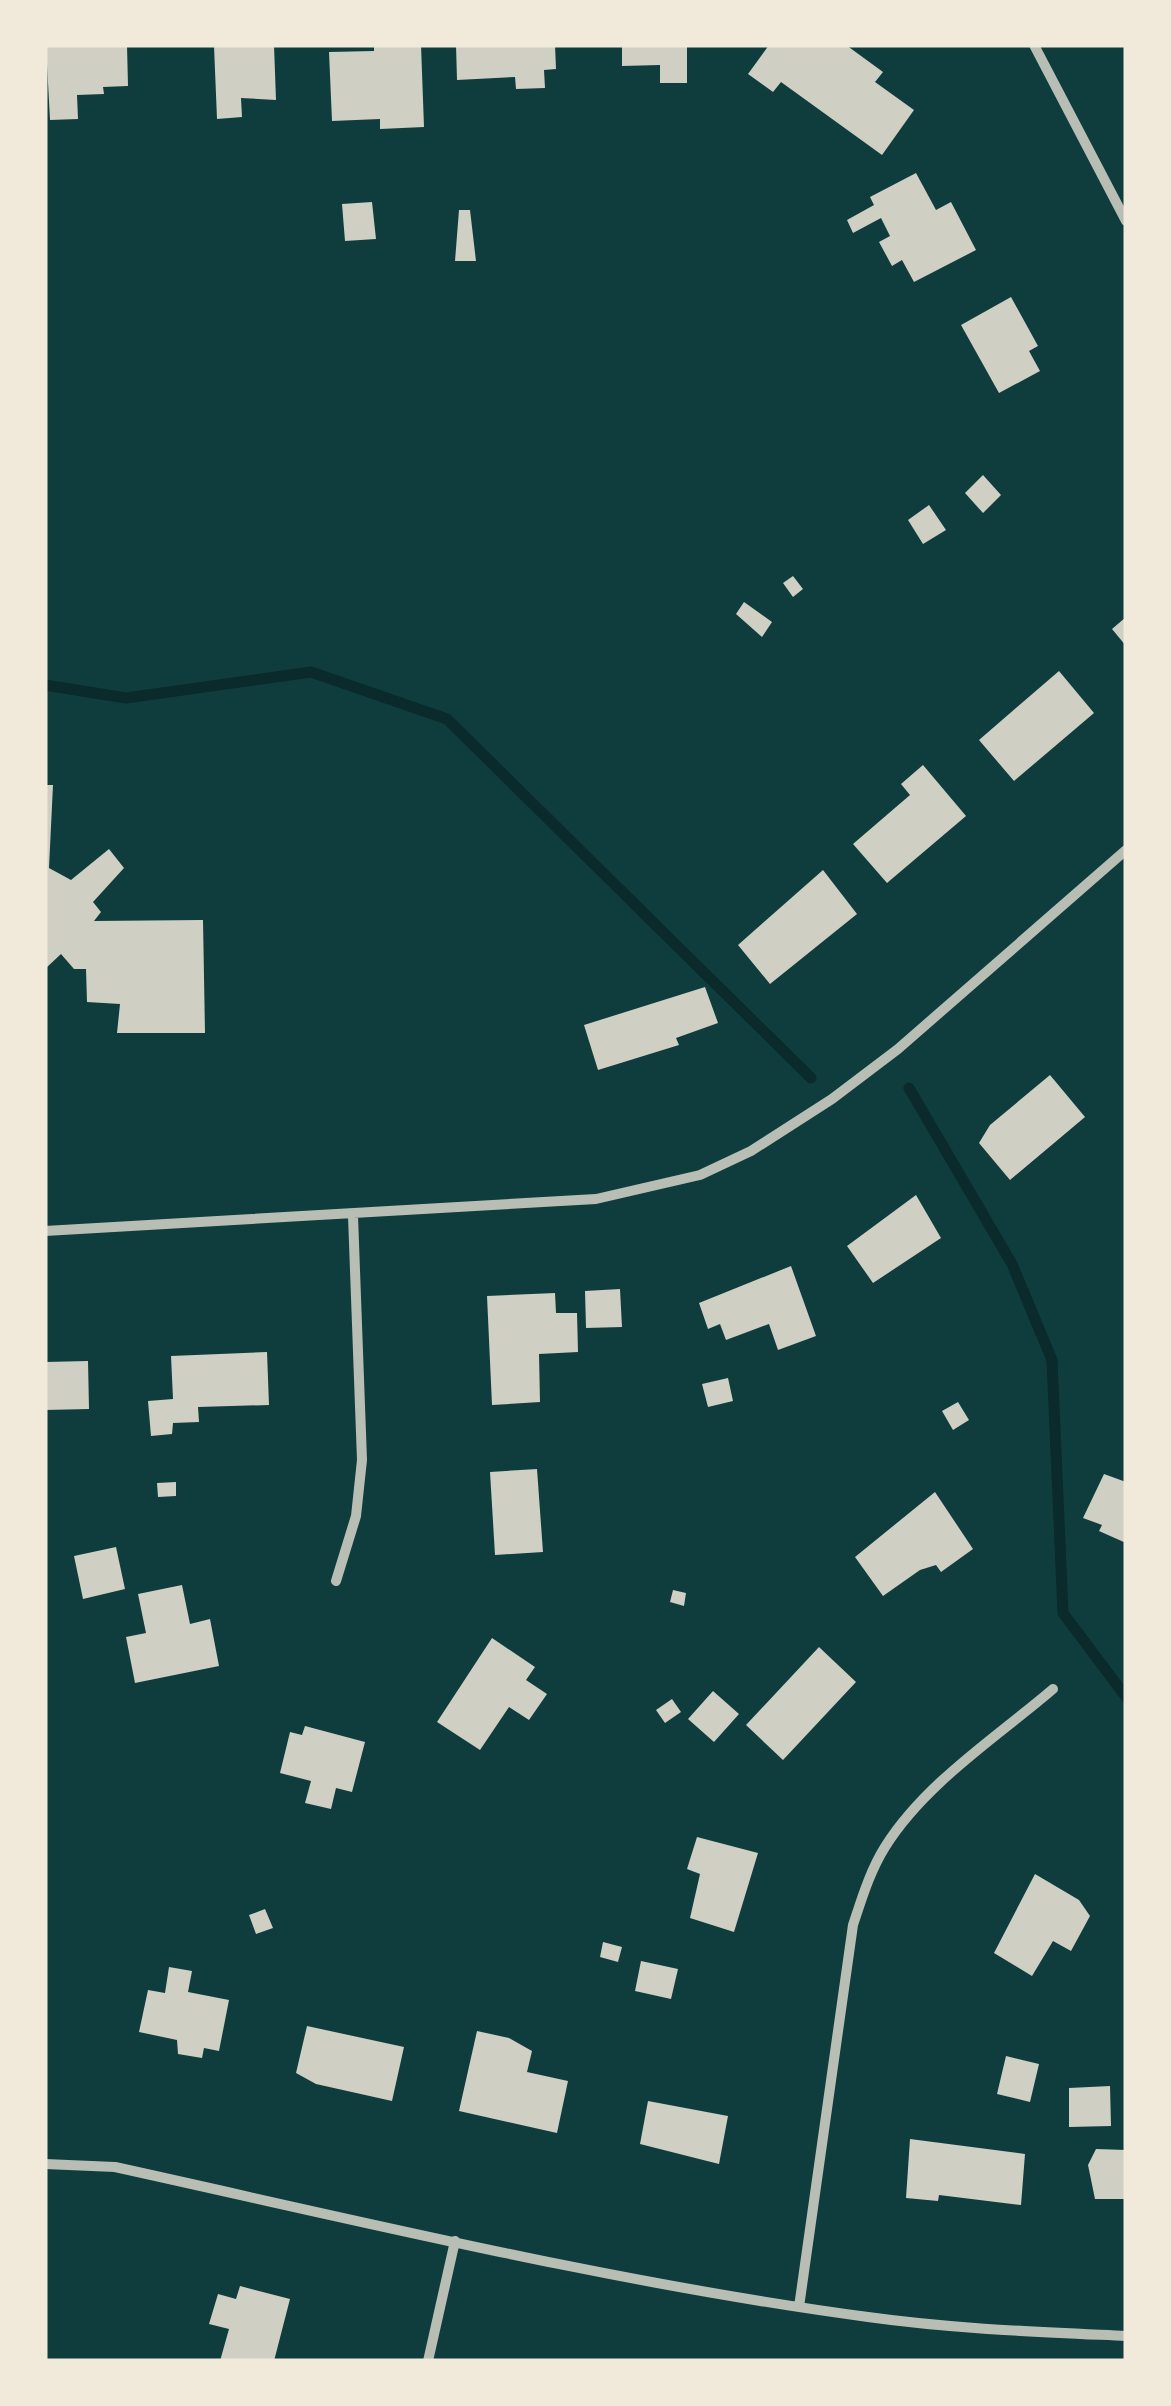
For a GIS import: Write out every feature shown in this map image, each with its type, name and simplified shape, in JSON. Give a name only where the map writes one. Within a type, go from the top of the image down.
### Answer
[{"type":"street","points":[[1034,45],[1126,221]]},
{"type":"street","points":[[45,1232],[596,1200],[700,1175],[751,1151],[898,1050],[1126,850]]},
{"type":"street","points":[[336,1581],[356,1516],[362,1460],[352,1216]]},
{"type":"street","points":[[800,2308],[853,1925],[870,1875],[887,1844],[925,1798],[1053,1689]]},
{"type":"street","points":[[45,2164],[115,2166],[624,2278],[800,2308],[978,2328],[1126,2336]]},
{"type":"street","points":[[428,2361],[455,2241]]},
{"type":"building","points":[[46,45],[127,45],[128,86],[103,87],[104,94],[77,95],[78,119],[50,120]]},
{"type":"building","points":[[274,45],[276,100],[241,98],[242,117],[217,119],[214,46]]},
{"type":"building","points":[[374,45],[421,45],[424,127],[380,129],[380,119],[332,121],[329,52],[374,51]]},
{"type":"building","points":[[456,45],[555,45],[556,69],[544,70],[545,88],[516,89],[515,77],[457,80]]},
{"type":"building","points":[[622,45],[687,45],[687,83],[660,83],[660,65],[622,66]]},
{"type":"building","points":[[769,45],[846,45],[883,72],[875,82],[914,110],[882,155],[781,82],[773,92],[748,74]]},
{"type":"building","points":[[916,173],[936,210],[951,202],[976,250],[914,282],[902,260],[892,266],[879,242],[890,236],[881,218],[853,233],[847,220],[874,205],[870,197]]},
{"type":"building","points":[[372,202],[376,239],[345,241],[342,204]]},
{"type":"building","points":[[459,210],[470,210],[476,261],[455,261]]},
{"type":"building","points":[[1011,297],[1038,346],[1029,351],[1040,371],[999,393],[961,325]]},
{"type":"building","points":[[983,475],[1001,495],[983,513],[965,493]]},
{"type":"building","points":[[929,505],[946,530],[923,544],[908,520]]},
{"type":"building","points":[[793,576],[803,589],[793,597],[783,583]]},
{"type":"building","points":[[744,602],[772,622],[762,637],[736,614]]},
{"type":"building","points":[[1126,617],[1126,646],[1112,629]]},
{"type":"building","points":[[1059,671],[1094,713],[1014,781],[979,740]]},
{"type":"building","points":[[923,765],[966,816],[887,883],[853,844],[910,795],[901,784]]},
{"type":"building","points":[[45,785],[53,785],[49,868],[71,880],[109,849],[124,868],[93,902],[101,912],[94,921],[203,920],[205,1033],[117,1033],[120,1004],[87,1002],[86,969],[74,969],[61,954],[45,969]]},
{"type":"building","points":[[823,870],[857,914],[770,984],[738,945]]},
{"type":"building","points":[[705,987],[718,1023],[676,1038],[679,1045],[598,1070],[584,1025]]},
{"type":"building","points":[[1050,1075],[1085,1117],[1010,1180],[979,1143],[990,1125]]},
{"type":"building","points":[[916,1195],[941,1238],[873,1283],[847,1246]]},
{"type":"building","points":[[791,1266],[816,1336],[778,1350],[769,1324],[726,1340],[720,1324],[708,1329],[699,1303]]},
{"type":"building","points":[[620,1289],[622,1327],[586,1328],[585,1291]]},
{"type":"building","points":[[555,1293],[556,1313],[577,1313],[578,1352],[539,1354],[540,1402],[492,1405],[487,1296]]},
{"type":"building","points":[[267,1352],[269,1405],[198,1407],[199,1422],[173,1423],[172,1434],[151,1436],[148,1401],[173,1399],[171,1356]]},
{"type":"building","points":[[88,1361],[89,1409],[45,1410],[45,1362]]},
{"type":"building","points":[[728,1378],[733,1401],[708,1407],[702,1384]]},
{"type":"building","points":[[958,1402],[969,1420],[953,1430],[942,1411]]},
{"type":"building","points":[[537,1469],[543,1552],[495,1555],[490,1472]]},
{"type":"building","points":[[1104,1474],[1126,1482],[1126,1543],[1099,1531],[1102,1525],[1083,1518]]},
{"type":"building","points":[[176,1482],[176,1496],[158,1497],[157,1483]]},
{"type":"building","points":[[935,1492],[973,1549],[941,1572],[936,1565],[920,1570],[883,1596],[855,1557]]},
{"type":"building","points":[[116,1547],[125,1589],[83,1599],[74,1556]]},
{"type":"building","points":[[182,1585],[190,1624],[210,1619],[219,1666],[135,1683],[126,1637],[146,1633],[138,1594]]},
{"type":"building","points":[[673,1590],[686,1593],[684,1606],[670,1602]]},
{"type":"building","points":[[492,1638],[535,1667],[526,1680],[547,1694],[529,1720],[509,1707],[480,1750],[437,1722]]},
{"type":"building","points":[[819,1647],[856,1682],[783,1760],[746,1725]]},
{"type":"building","points":[[713,1691],[739,1714],[714,1742],[688,1719]]},
{"type":"building","points":[[672,1699],[681,1712],[665,1723],[656,1710]]},
{"type":"building","points":[[305,1726],[365,1742],[352,1792],[336,1788],[331,1809],[305,1803],[311,1781],[280,1773],[290,1732],[302,1735]]},
{"type":"building","points":[[697,1837],[758,1853],[734,1932],[690,1918],[700,1874],[687,1869]]},
{"type":"building","points":[[1035,1874],[1079,1900],[1090,1916],[1071,1951],[1053,1941],[1032,1976],[994,1953]]},
{"type":"building","points":[[265,1909],[273,1928],[256,1934],[249,1915]]},
{"type":"building","points":[[603,1942],[622,1947],[618,1962],[600,1957]]},
{"type":"building","points":[[641,1961],[678,1969],[671,1999],[635,1991]]},
{"type":"building","points":[[169,1967],[192,1971],[188,1992],[229,2000],[219,2051],[204,2048],[202,2058],[178,2054],[177,2040],[139,2032],[148,1990],[165,1993]]},
{"type":"building","points":[[307,2026],[404,2047],[392,2101],[316,2084],[296,2073]]},
{"type":"building","points":[[477,2031],[509,2038],[532,2051],[527,2072],[568,2081],[557,2133],[459,2111]]},
{"type":"building","points":[[1006,2056],[1039,2064],[1030,2102],[997,2094]]},
{"type":"building","points":[[1110,2086],[1111,2126],[1069,2127],[1069,2088]]},
{"type":"building","points":[[648,2101],[728,2116],[719,2164],[640,2144]]},
{"type":"building","points":[[910,2139],[1025,2154],[1021,2205],[939,2195],[938,2201],[906,2198]]},
{"type":"building","points":[[1096,2149],[1126,2150],[1126,2199],[1095,2199],[1088,2165]]},
{"type":"building","points":[[240,2286],[290,2299],[274,2361],[220,2361],[229,2329],[209,2324],[218,2294],[236,2299]]},
{"type":"waterway","points":[[45,685],[126,698],[311,672],[447,719],[811,1078]]},
{"type":"waterway","points":[[909,1088],[1012,1264],[1052,1360],[1063,1613],[1126,1697]]}]
